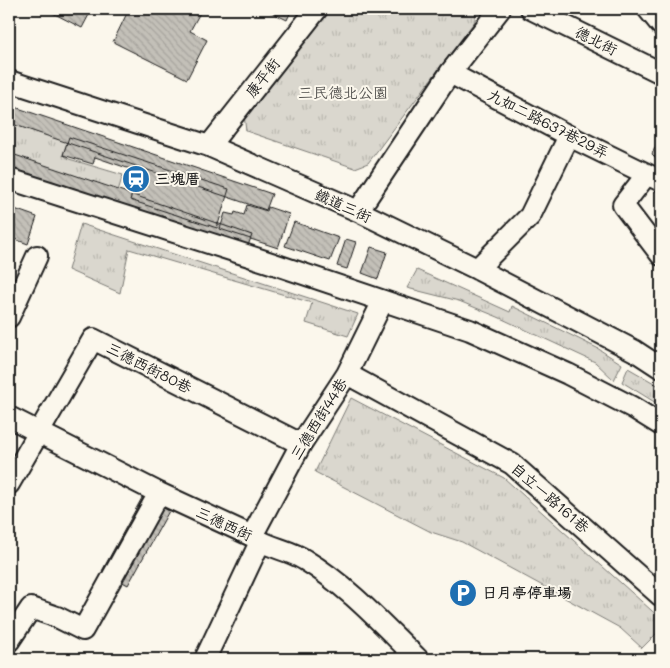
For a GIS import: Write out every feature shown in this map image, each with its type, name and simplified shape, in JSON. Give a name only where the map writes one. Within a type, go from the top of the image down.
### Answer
[{"type":"street","name":"康平街","points":[[209,146],[317,9]]},
{"type":"street","points":[[358,211],[450,73],[500,9]]},
{"type":"street","name":"德北街","points":[[531,9],[661,73]]},
{"type":"street","points":[[648,9],[661,25]]},
{"type":"street","name":"九如二路637巷29弄","points":[[450,73],[569,136],[654,177]]},
{"type":"street","name":"鐵道三街","points":[[9,81],[209,146],[358,211],[477,269],[635,351],[661,368]]},
{"type":"street","points":[[477,269],[530,216],[569,136]]},
{"type":"street","points":[[654,177],[623,205],[661,255]]},
{"type":"street","points":[[9,179],[262,260],[470,330],[568,374],[632,407],[661,425]]},
{"type":"street","points":[[9,317],[37,256]]},
{"type":"street","name":"三德西街44巷","points":[[204,659],[256,539],[301,444],[347,374],[383,301]]},
{"type":"street","name":"三德西街80巷","points":[[40,432],[93,339],[301,444]]},
{"type":"street","name":"自立一路161巷","points":[[347,374],[512,464],[661,596]]},
{"type":"street","name":"三德西街","points":[[9,417],[158,493],[256,539],[304,559],[355,596],[409,656]]},
{"type":"street","points":[[9,484],[40,432]]},
{"type":"street","points":[[9,641],[31,608],[57,617],[83,630],[158,493]]},
{"type":"green space","name":"三民德北公園","points":[[330,9],[476,9],[475,21],[368,163],[355,168],[246,131],[244,115]]},
{"type":"green space","points":[[9,113],[70,134],[63,154],[69,159],[123,175],[117,194],[9,160]]},
{"type":"green space","points":[[81,224],[358,314],[348,336],[306,323],[312,303],[129,249],[120,293],[68,270]]},
{"type":"green space","points":[[417,270],[510,312],[512,306],[597,348],[622,364],[614,380],[595,362],[498,317],[459,301],[407,288]]},
{"type":"green space","points":[[628,368],[661,387],[661,406],[622,382]]},
{"type":"green space","points":[[351,398],[504,478],[661,619],[661,629],[642,648],[620,628],[462,542],[431,532],[315,472]]},
{"type":"building","points":[[45,9],[92,9],[82,28]]},
{"type":"building","points":[[129,9],[202,9],[190,31],[207,40],[187,79],[113,42]]},
{"type":"building","points":[[265,9],[292,9],[287,20]]},
{"type":"building","points":[[9,105],[272,194],[266,210],[9,123]]},
{"type":"building","points":[[661,135],[661,163],[652,154]]},
{"type":"building","name":"三塊厝","points":[[69,137],[229,189],[217,228],[130,200],[139,172],[95,157],[93,164],[63,155]]},
{"type":"building","points":[[9,153],[252,235],[246,251],[9,171]]},
{"type":"building","points":[[247,205],[267,211],[268,207],[289,214],[278,248],[220,229],[225,213],[234,215],[235,212],[244,215]]},
{"type":"building","points":[[9,207],[37,217],[28,244],[9,237]]},
{"type":"building","points":[[294,222],[339,238],[330,261],[285,246]]},
{"type":"building","points":[[346,239],[356,242],[347,269],[337,266]]},
{"type":"building","points":[[371,247],[387,252],[378,279],[362,273]]},
{"type":"building","points":[[143,496],[169,511],[128,585],[102,571]]},
{"type":"place","name":"三塊厝","points":[[136,179]]},
{"type":"place","name":"日月亭停車場","points":[[463,593]]}]
